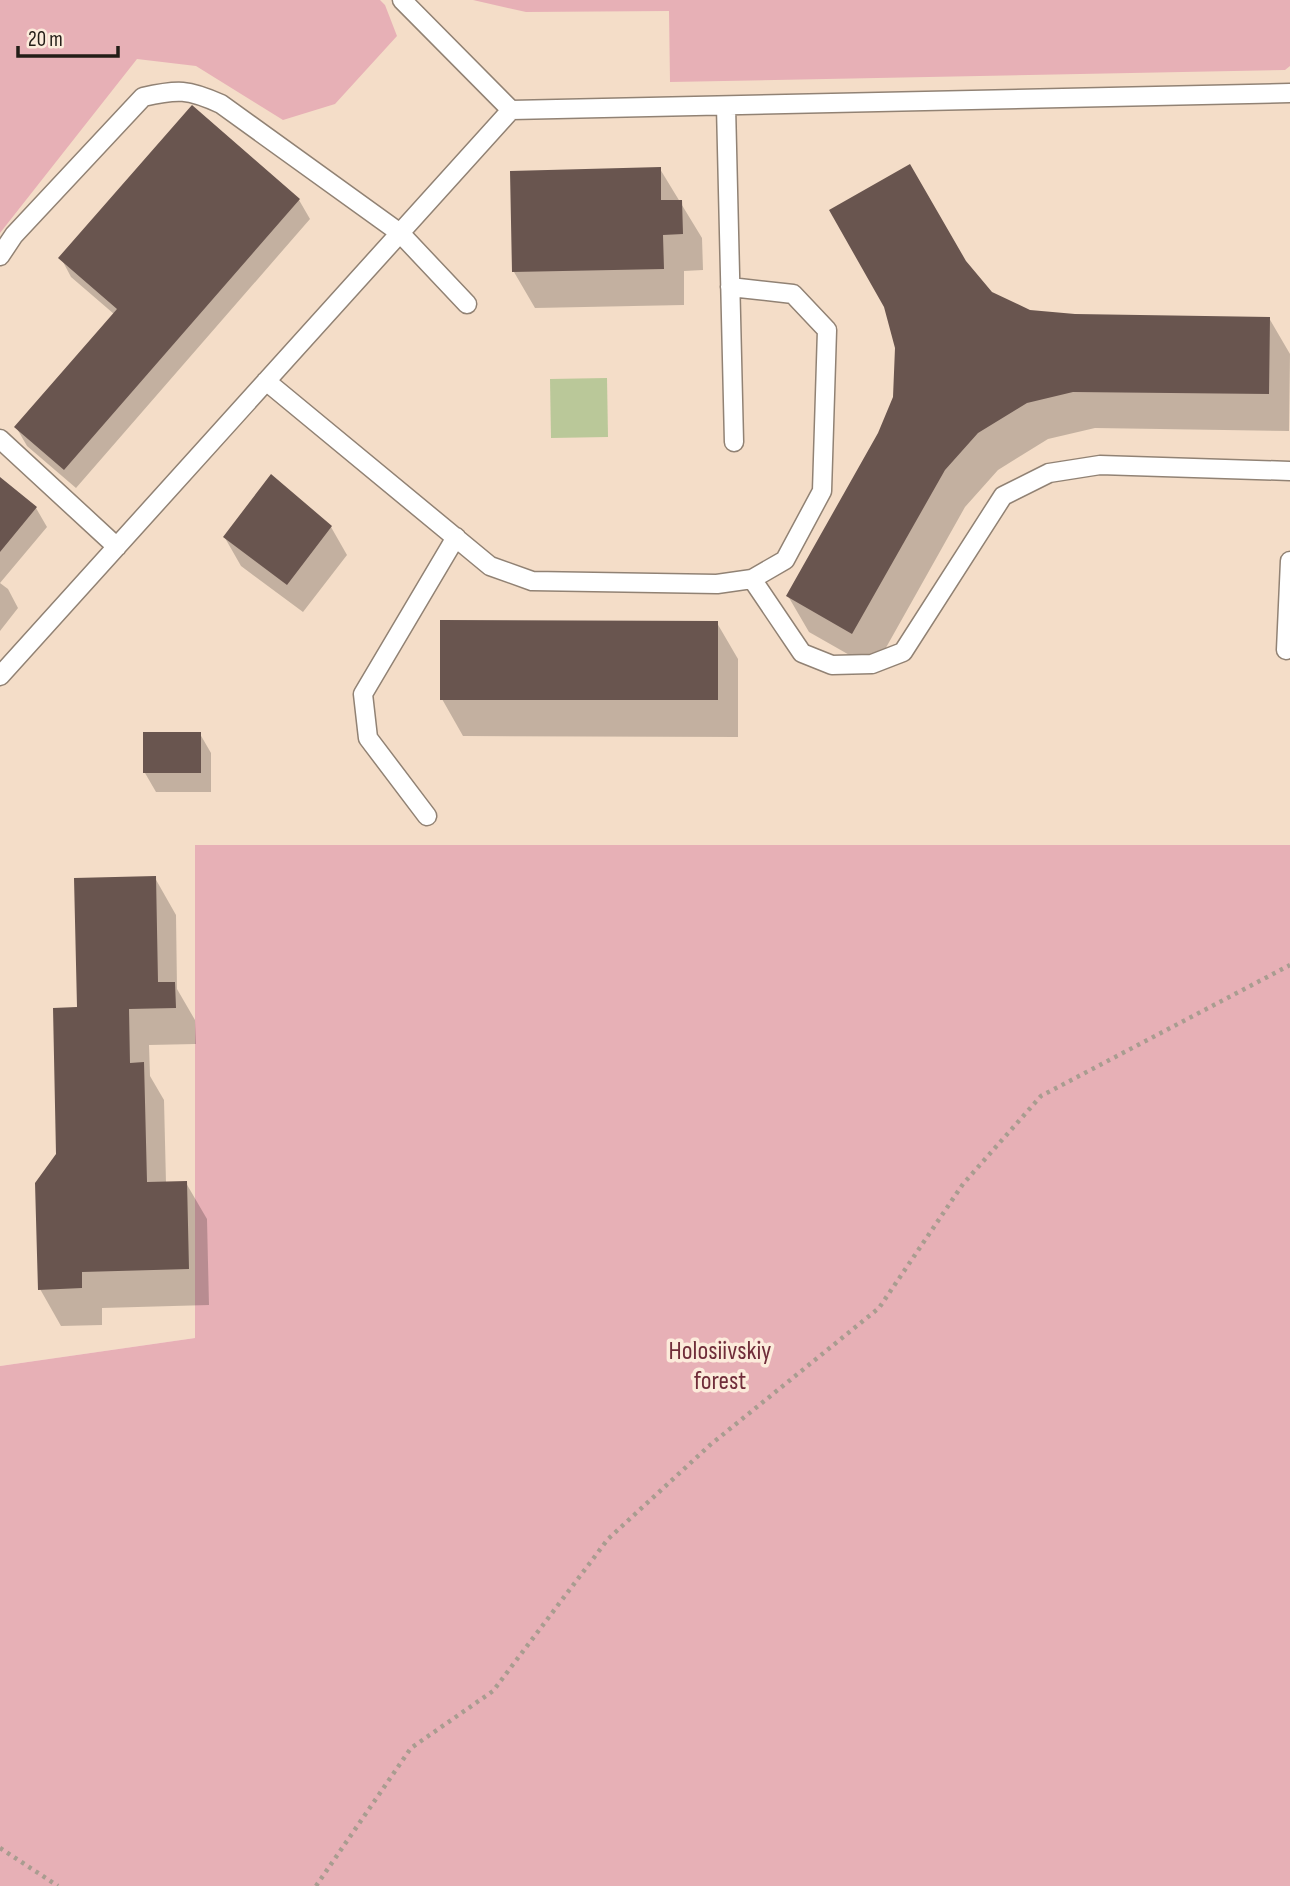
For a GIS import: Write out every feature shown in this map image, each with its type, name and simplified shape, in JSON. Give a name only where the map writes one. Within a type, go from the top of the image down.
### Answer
[{"type":"lane","points":[[402,0],[511,110],[1290,93]]},
{"type":"lane","points":[[0,256],[14,235],[143,97],[167,92],[196,92],[221,104],[400,233],[467,304]]},
{"type":"lane","points":[[726,106],[734,442]]},
{"type":"lane","points":[[0,676],[511,110]]},
{"type":"lane","points":[[266,381],[491,566],[532,581],[717,584],[752,579],[785,560],[822,491],[827,330],[793,294],[730,287]]},
{"type":"lane","points":[[0,439],[117,547]]},
{"type":"lane","points":[[752,579],[802,653],[832,665],[872,664],[903,652],[1003,496],[1049,473],[1101,465],[1290,471]]},
{"type":"lane","points":[[427,816],[368,738],[363,694],[456,537]]},
{"type":"lane","points":[[1286,650],[1290,561]]},
{"type":"path","points":[[316,1886],[411,1748],[493,1691],[608,1539],[710,1445],[879,1308],[963,1184],[1041,1096],[1290,965]]},
{"type":"path","points":[[0,1848],[58,1886]]},
{"type":"shaded area","points":[[0,0],[1290,0],[1290,845],[195,845],[195,1338],[0,1366]]},
{"type":"shaded area","points":[[607,378],[608,437],[551,438],[550,379]]},
{"type":"green space","points":[[0,0],[380,0],[385,5],[397,36],[335,104],[283,120],[196,66],[137,59],[0,233]]},
{"type":"green space","points":[[473,0],[1290,0],[1290,66],[1285,70],[670,82],[669,11],[526,12]]},
{"type":"green space","name":"Holosiivskiy forest","points":[[195,845],[1290,845],[1290,1886],[0,1886],[0,1366],[195,1338]]},
{"type":"building","points":[[192,105],[300,199],[64,470],[14,427],[117,309],[58,258]]},
{"type":"building","points":[[910,164],[966,261],[992,292],[1030,310],[1075,314],[1270,317],[1269,394],[1073,392],[1027,403],[978,433],[945,470],[852,634],[786,596],[878,433],[893,397],[895,348],[884,307],[829,210]]},
{"type":"building","points":[[661,167],[661,200],[682,200],[683,234],[663,235],[664,269],[512,272],[510,171]]},
{"type":"building","points":[[271,474],[332,526],[287,585],[223,537]]},
{"type":"building","points":[[0,477],[37,507],[0,552]]},
{"type":"building","points":[[440,620],[718,621],[718,700],[440,700]]},
{"type":"building","points":[[143,732],[201,732],[201,773],[143,773]]},
{"type":"building","points":[[156,876],[158,982],[175,982],[176,1008],[129,1009],[130,1063],[144,1062],[147,1182],[187,1181],[189,1269],[82,1272],[82,1288],[38,1290],[35,1183],[56,1154],[53,1008],[77,1007],[74,878]]}]
